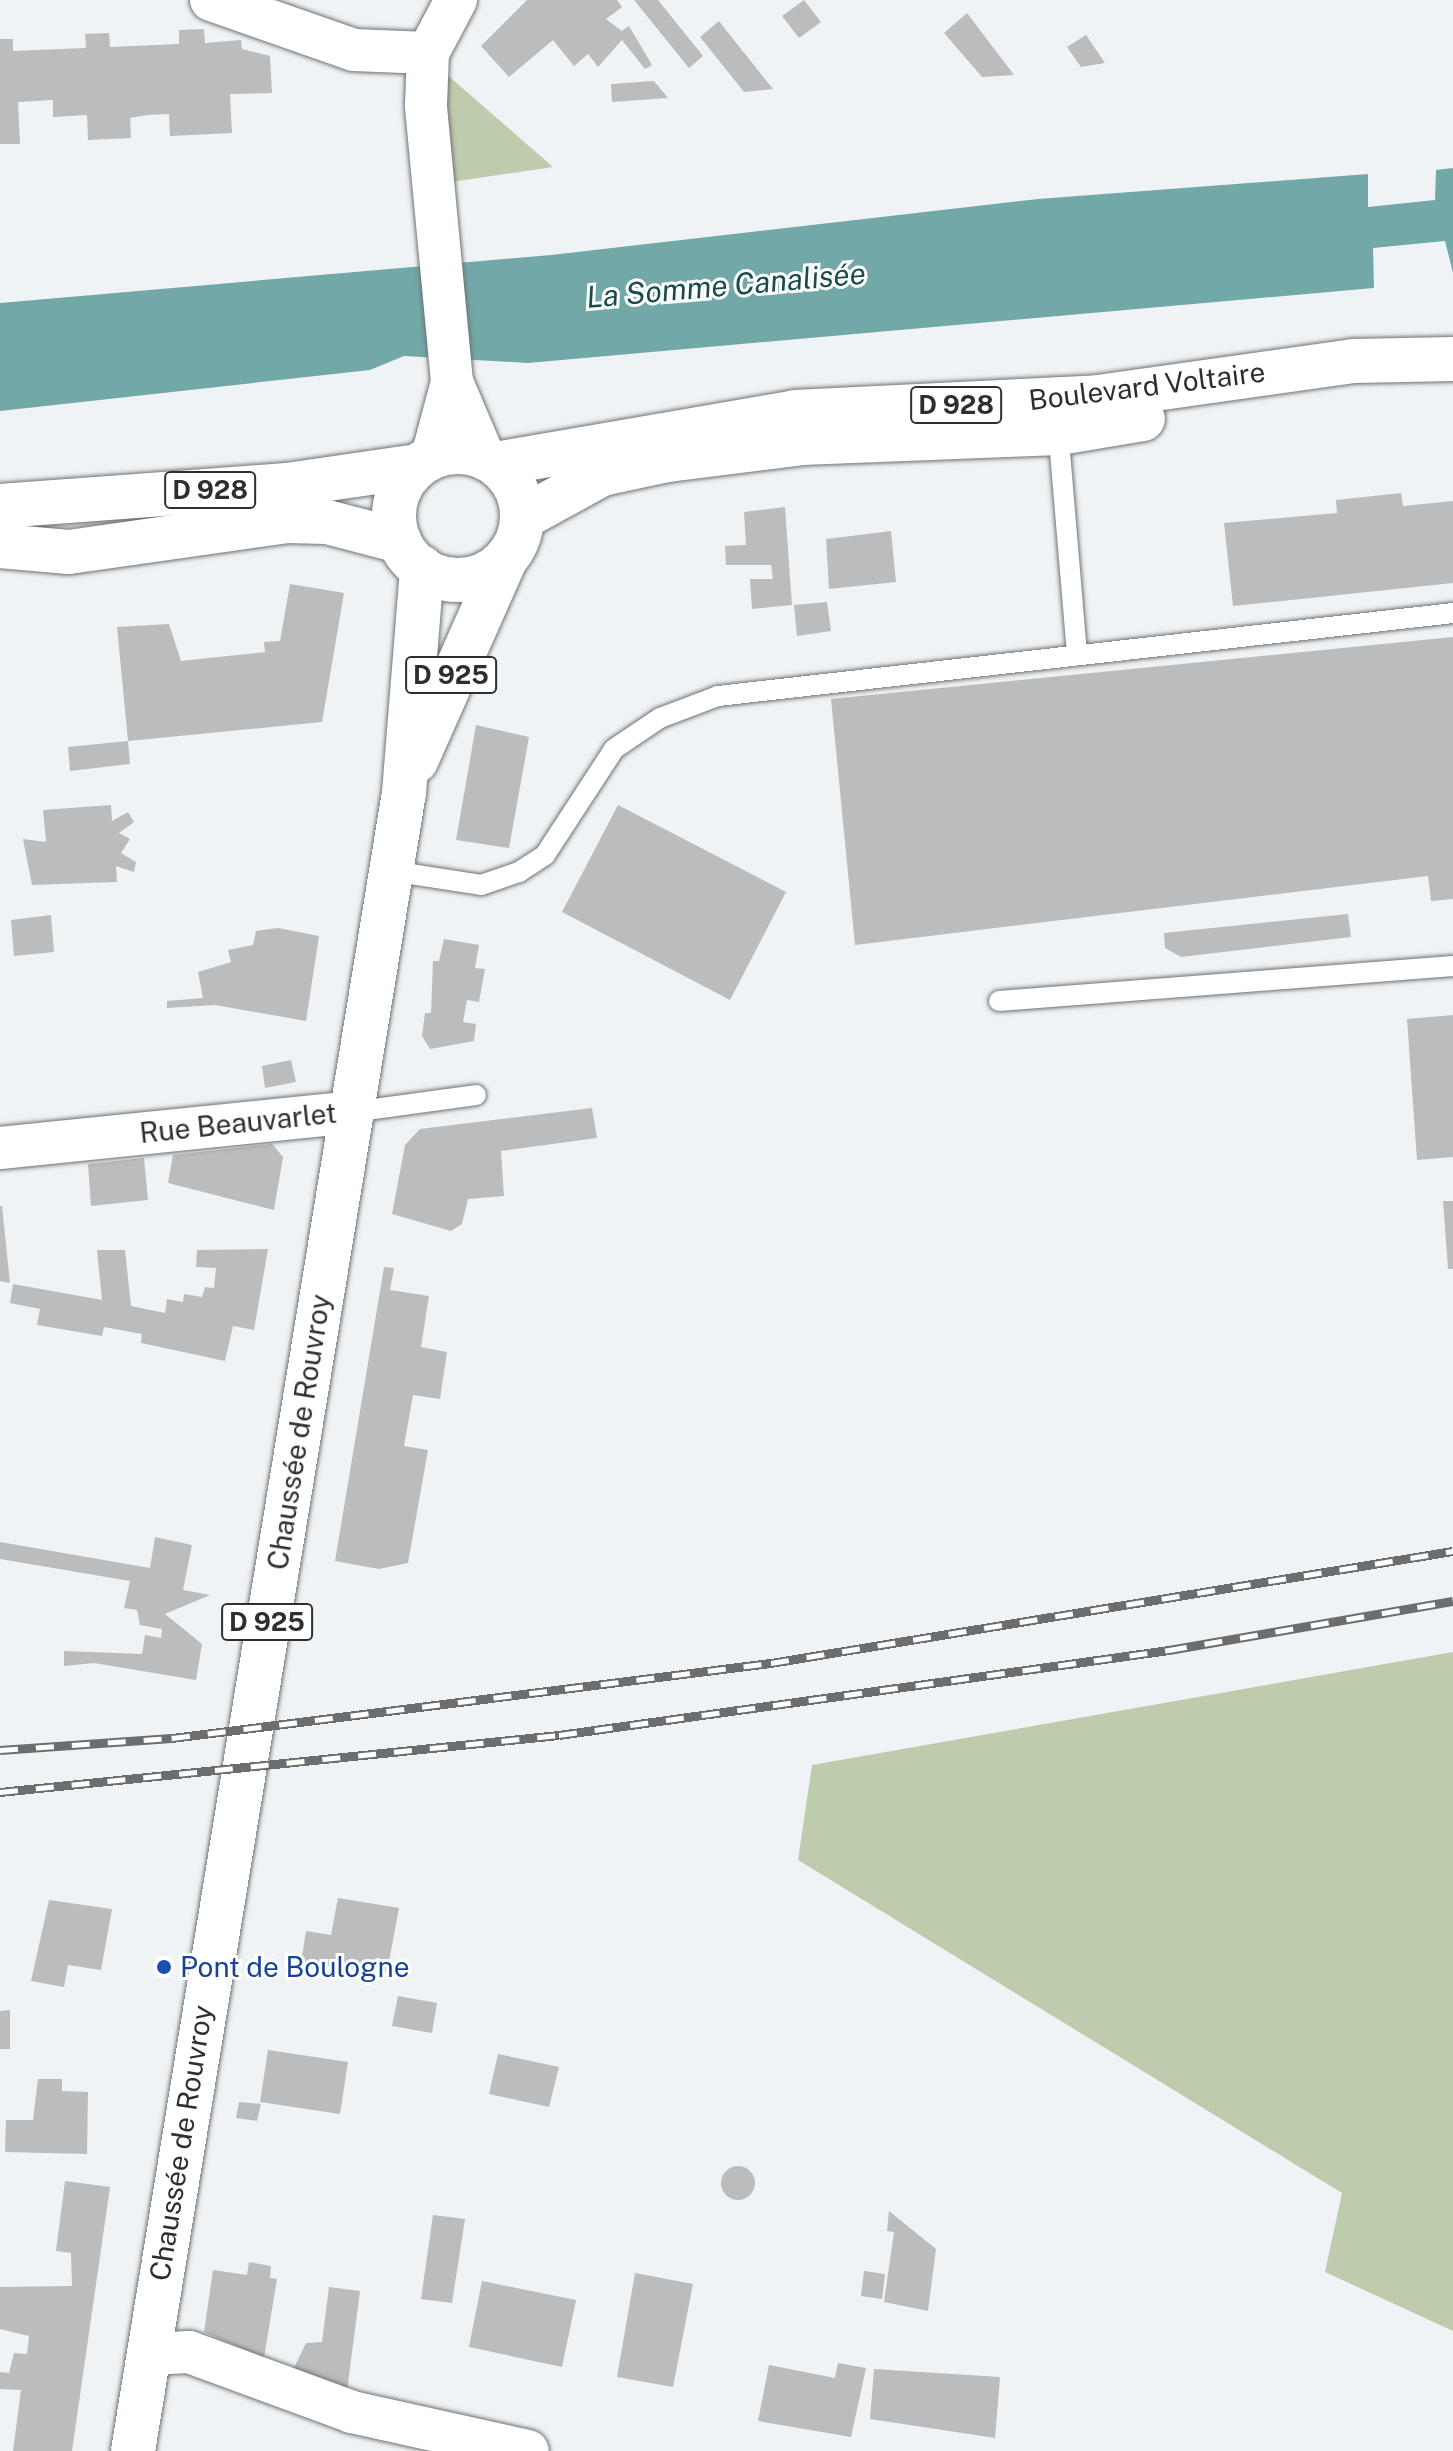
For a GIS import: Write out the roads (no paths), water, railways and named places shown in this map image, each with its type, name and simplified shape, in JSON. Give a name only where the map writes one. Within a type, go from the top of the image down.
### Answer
[{"type":"main road","name":"Boulevard Voltaire","points":[[522,518],[602,474],[668,460],[802,443],[1359,385],[1436,361]]},
{"type":"main road","name":"Boulevard Voltaire","points":[[490,460],[760,416],[1057,416]]},
{"type":"main road","points":[[490,460],[516,488],[522,518],[505,560],[456,580],[411,555],[396,500],[425,461],[490,460]]},
{"type":"main road","name":"D 928","points":[[0,506],[287,485],[425,461]]},
{"type":"main road","name":"D 928","points":[[0,546],[69,552],[286,521],[327,522],[411,555]]},
{"type":"main road","name":"Chaussée de Rouvroy","points":[[133,2451],[404,793],[411,555]]},
{"type":"main road","name":"Chaussée de Rouvroy","points":[[404,793],[505,560]]},
{"type":"street","points":[[211,0],[354,50],[428,53]]},
{"type":"street","points":[[456,0],[428,53],[438,232],[452,382],[490,460]]},
{"type":"street","points":[[425,461],[452,382]]},
{"type":"street","name":"Rue Beauvarlet","points":[[0,1148],[352,1112]]},
{"type":"street","points":[[149,2354],[189,2352],[352,2412],[528,2451]]},
{"type":"lane","points":[[1057,416],[1077,655]]},
{"type":"lane","points":[[391,871],[481,885],[519,872],[545,855],[614,749],[660,718],[718,696],[1453,613]]},
{"type":"lane","points":[[999,1001],[1453,966]]},
{"type":"lane","name":"Rue Beauvarlet","points":[[352,1112],[476,1095]]},
{"type":"water","name":"La Somme Canalisée","points":[[1453,168],[1453,273],[1445,241],[1373,248],[1374,288],[528,363],[404,356],[370,370],[0,411],[0,303],[551,255],[1038,199],[1368,174],[1368,207],[1435,200],[1436,170]]},
{"type":"railway","points":[[0,1750],[172,1738],[771,1663],[1453,1551]]},
{"type":"railway","points":[[0,1792],[559,1735],[1169,1650],[1453,1601]]},
{"type":"place","name":"Pont de Boulogne","points":[[164,1967]]}]
